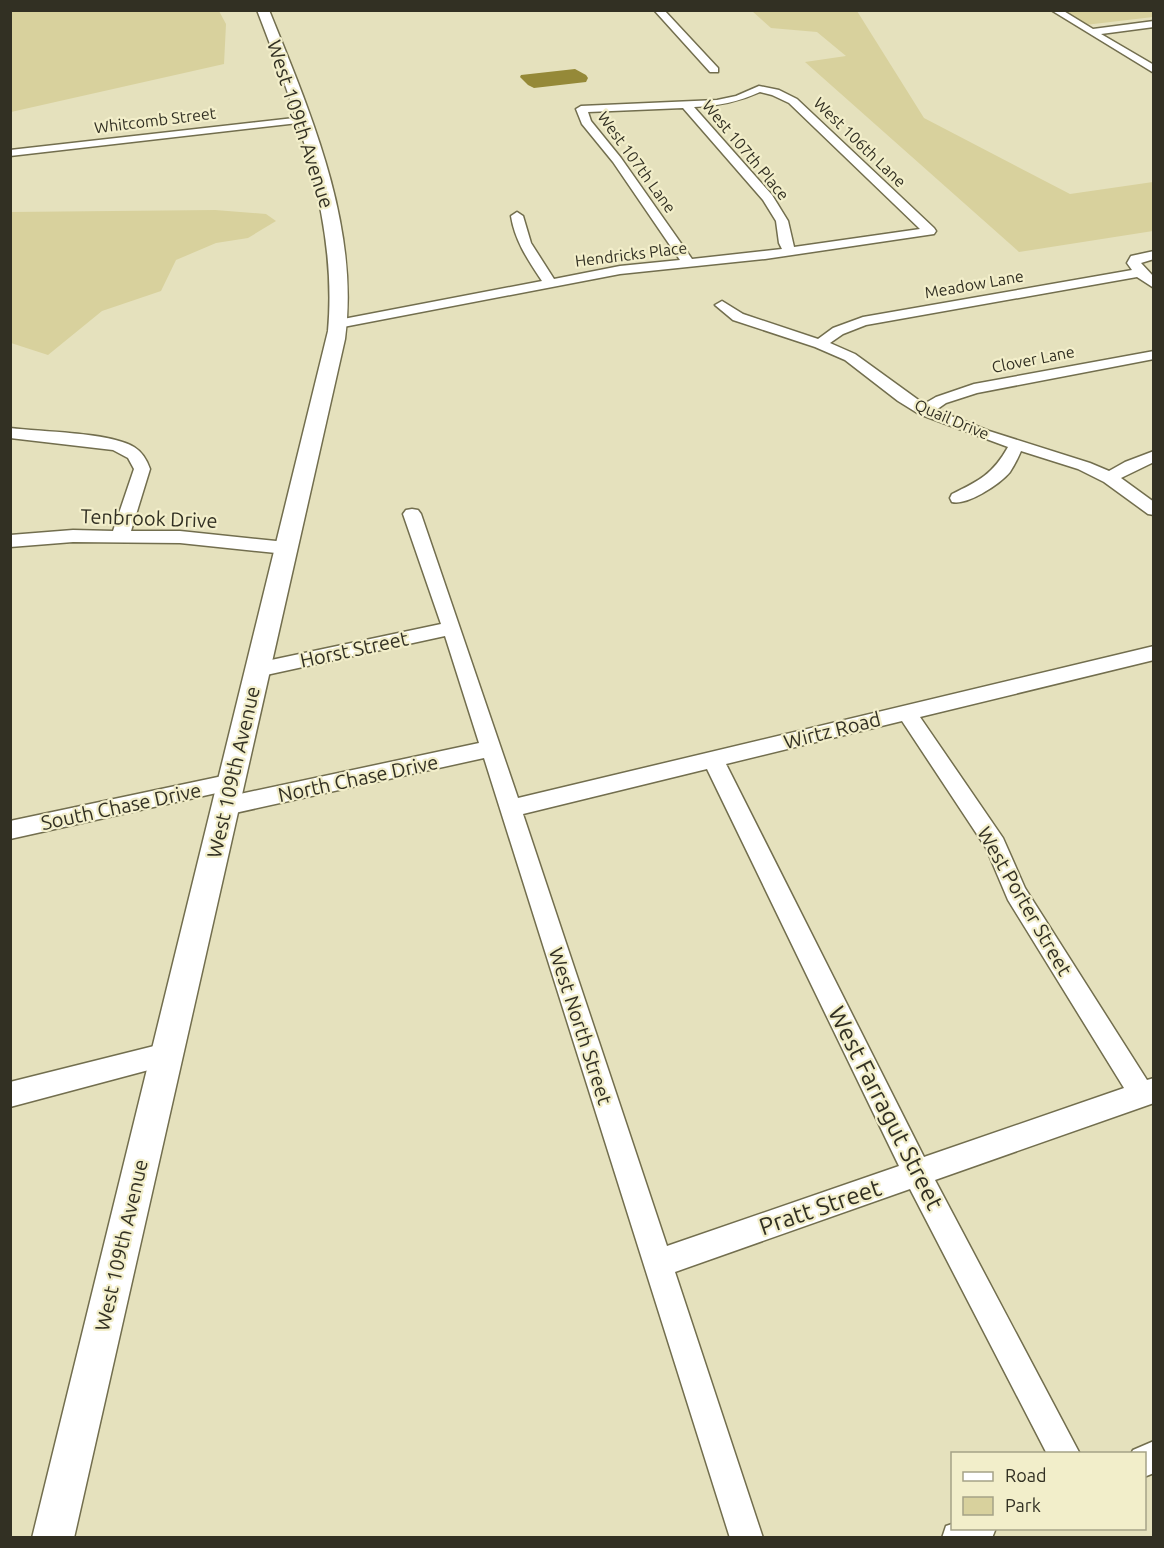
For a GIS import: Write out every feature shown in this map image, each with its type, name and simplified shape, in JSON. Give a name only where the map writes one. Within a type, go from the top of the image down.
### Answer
[{"type":"main road","name":"West 109th Avenue","points":[[53,1538],[326,386],[338,324],[336,258],[332,215],[325,184],[262,10]]},
{"type":"street","points":[[658,10],[714,70]]},
{"type":"street","points":[[1055,10],[1154,70]]},
{"type":"street","points":[[1093,33],[1154,26]]},
{"type":"street","name":"West 106th Lane","points":[[686,105],[739,99],[759,89],[775,92],[793,101],[930,231]]},
{"type":"street","name":"West 107th Lane","points":[[686,105],[580,110],[586,122],[617,160],[689,263]]},
{"type":"street","name":"West 107th Place","points":[[686,105],[768,198],[782,221],[785,243],[790,251]]},
{"type":"street","name":"Whitcomb Street","points":[[10,153],[303,120]]},
{"type":"street","points":[[517,216],[518,228],[528,251],[550,282]]},
{"type":"street","name":"Hendricks Place","points":[[338,324],[620,270],[790,251],[930,231]]},
{"type":"street","points":[[1154,255],[1136,259],[1134,267],[1154,284]]},
{"type":"street","name":"Meadow Lane","points":[[820,344],[838,331],[863,321],[1140,273]]},
{"type":"street","name":"Quail Drive","points":[[722,305],[738,317],[820,344],[850,357],[903,398],[924,411],[1017,445],[1084,466],[1110,478],[1154,510]]},
{"type":"street","name":"Clover Lane","points":[[924,411],[941,400],[974,389],[1154,355]]},
{"type":"street","points":[[10,433],[108,443],[123,447],[136,456],[142,469],[120,537]]},
{"type":"street","points":[[958,498],[983,486],[1003,470],[1017,445]]},
{"type":"street","points":[[1110,478],[1131,465],[1154,456]]},
{"type":"street","name":"West North Street","points":[[412,514],[511,808],[747,1538]]},
{"type":"street","name":"Tenbrook Drive","points":[[10,541],[73,536],[180,537],[286,548]]},
{"type":"street","name":"Horst Street","points":[[257,670],[452,628]]},
{"type":"street","name":"Wirtz Road","points":[[511,808],[1154,652]]},
{"type":"street","name":"West Porter Street","points":[[906,712],[995,844],[1016,893],[1147,1091]]},
{"type":"street","name":"North Chase Drive","points":[[229,794],[490,749]]},
{"type":"street","name":"West Farragut Street","points":[[713,759],[917,1173],[1063,1452]]},
{"type":"street","name":"South Chase Drive","points":[[10,830],[229,794]]},
{"type":"street","points":[[10,1095],[166,1055]]},
{"type":"street","name":"Pratt Street","points":[[657,1264],[1147,1091]]},
{"type":"street","points":[[958,1538],[976,1530]]},
{"type":"green space","points":[[10,11],[219,11],[226,24],[224,64],[11,112]]},
{"type":"green space","points":[[752,11],[857,11],[924,118],[1070,194],[1153,182],[1153,231],[1019,252],[805,62],[846,56],[817,32],[771,28]]},
{"type":"green space","points":[[1061,11],[1153,11],[1153,17],[1085,25]]},
{"type":"green space","points":[[215,210],[266,214],[276,221],[248,238],[216,243],[176,260],[161,291],[102,311],[48,355],[11,343],[11,212]]},
{"type":"shaded area","points":[[575,69],[586,75],[588,78],[586,82],[534,88],[520,77],[521,75]]}]
